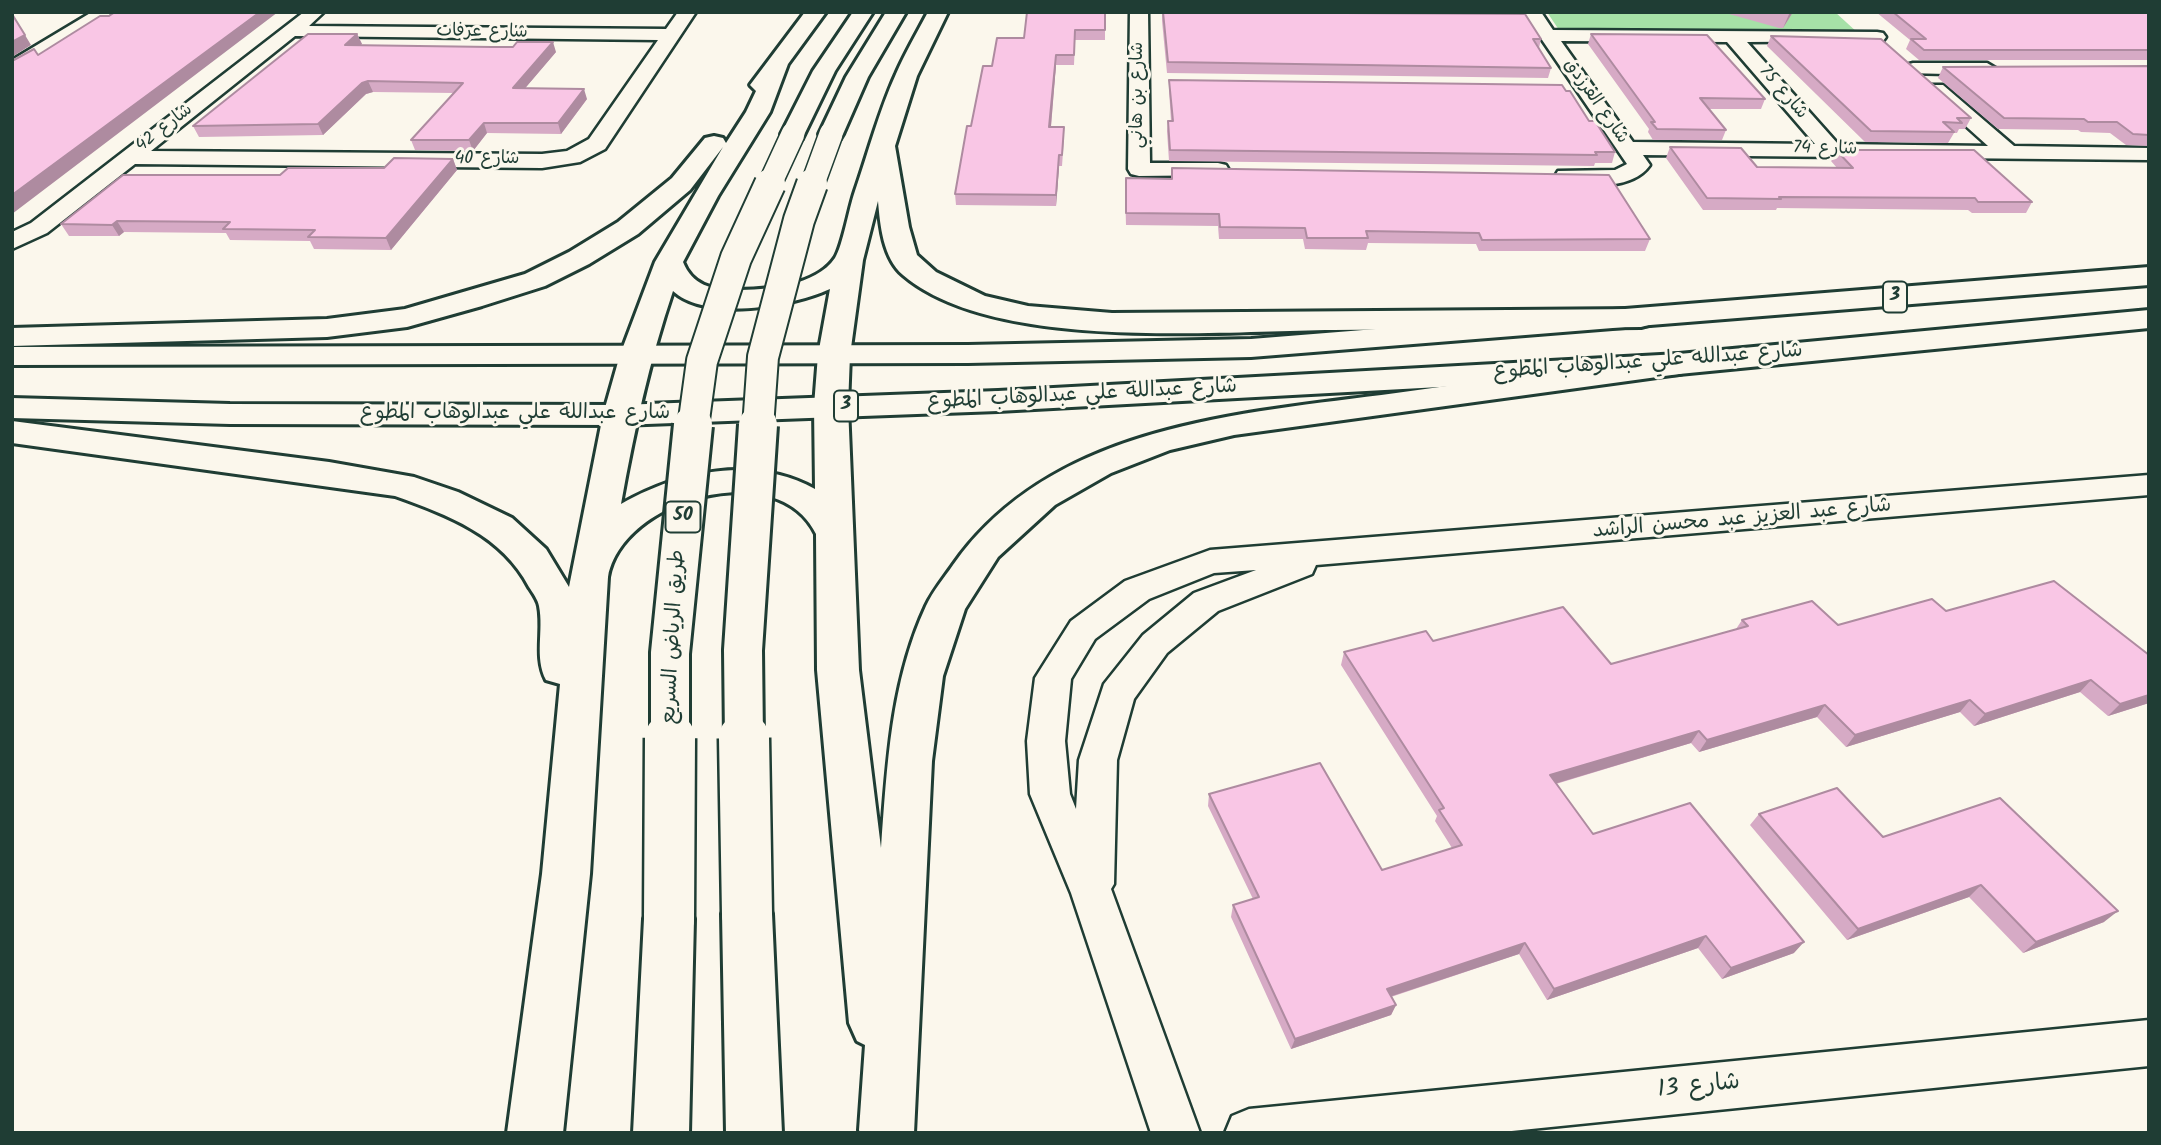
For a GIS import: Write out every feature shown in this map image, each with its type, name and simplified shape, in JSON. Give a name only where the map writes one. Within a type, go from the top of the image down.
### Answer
[{"type":"main road","points":[[12,337],[327,328],[407,318],[535,279],[579,258],[628,228],[681,184],[778,65],[816,12]]},
{"type":"main road","name":"طريق الرياض السريع","points":[[661,1133],[669,919],[670,653],[687,473],[702,361],[736,258],[793,134],[824,71],[863,12]]},
{"type":"main road","points":[[754,1133],[743,650],[763,357],[799,220],[831,134],[857,77],[895,12]]},
{"type":"main road","points":[[887,1131],[838,670],[831,406],[834,355],[849,260],[864,202],[906,76],[939,12]]},
{"type":"main road","points":[[535,1133],[566,874],[592,560],[620,415],[636,355],[669,262],[705,196],[758,112],[778,65]]},
{"type":"main road","points":[[884,144],[896,235],[908,265],[943,290],[1006,310],[1068,320],[1139,323],[1641,318]]},
{"type":"main road","points":[[669,262],[676,279],[696,292],[728,299],[765,299],[802,291],[831,277],[849,260]]},
{"type":"main road","name":"شارع عبدالله علي عبدالوهاب المطوع","points":[[12,356],[834,355],[1251,348],[2149,275]]},
{"type":"main road","name":"شارع عبدالله علي عبدالوهاب المطوع","points":[[12,408],[230,414],[620,415],[998,401],[1679,364],[2149,319]]},
{"type":"main road","points":[[887,1131],[910,761],[922,676],[946,606],[985,548],[1042,498],[1099,465],[1160,442],[1247,423],[1679,364]]},
{"type":"main road","points":[[12,432],[329,473],[401,485],[444,501],[499,527],[533,558],[559,605],[566,874]]},
{"type":"main road","points":[[592,560],[609,534],[634,513],[666,496],[701,485],[736,482],[770,485],[800,495],[821,511],[834,533]]},
{"type":"street","points":[[12,68],[105,12]]},
{"type":"street","name":"شارع 42","points":[[12,243],[39,228],[315,12]]},
{"type":"street","name":"شارع 40","points":[[129,158],[559,160],[587,151],[597,144],[687,12]]},
{"type":"street","points":[[1139,13],[1153,13]]},
{"type":"street","name":"شارع بن هاني","points":[[1139,13],[1145,81],[1139,169],[1236,171]]},
{"type":"street","points":[[1508,16],[1534,14]]},
{"type":"street","name":"شارع الفرزدق","points":[[1534,14],[1639,165],[1635,172],[1610,176],[1541,175]]},
{"type":"street","points":[[1858,21],[2008,152]]},
{"type":"street","name":"شارع عرفات","points":[[292,31],[672,35]]},
{"type":"street","name":"شارع 75","points":[[1548,35],[1877,37]]},
{"type":"street","name":"شارع 75","points":[[1732,36],[1832,150]]},
{"type":"street","points":[[1913,69],[2010,68]]},
{"type":"street","points":[[1556,86],[1583,87]]},
{"type":"street","name":"شارع 74","points":[[1628,148],[2149,154]]},
{"type":"street","name":"شارع عبد العزيز عبد محسن الراشد","points":[[1176,1133],[1092,893],[1050,794],[1046,741],[1053,678],[1083,630],[1137,590],[1210,562],[1992,500],[2149,485]]},
{"type":"street","name":"شارع عبد العزيز عبد محسن الراشد","points":[[1092,893],[1098,760],[1117,694],[1155,644],[1206,601],[1335,553]]},
{"type":"street","name":"شارع 13","points":[[1249,1133],[2149,1043]]},
{"type":"green space","points":[[1547,12],[1835,12],[1858,33],[1561,33]]},
{"type":"building","points":[[115,12],[260,12],[12,195],[12,61],[34,49],[38,55],[100,16],[109,16]]},
{"type":"building","points":[[1027,12],[1105,12],[1105,30],[1075,30],[1074,55],[1056,55],[1049,127],[1064,127],[1056,195],[955,194],[967,126],[971,126],[983,66],[992,66],[997,38],[1024,38]]},
{"type":"building","points":[[1163,12],[1525,14],[1541,39],[1533,39],[1551,68],[1168,62]]},
{"type":"building","points":[[1893,12],[2149,12],[2149,50],[1924,50],[1911,39],[1926,39]]},
{"type":"building","points":[[12,14],[25,35],[12,42]]},
{"type":"building","points":[[308,34],[357,34],[345,45],[513,47],[517,42],[553,42],[513,88],[584,89],[558,123],[484,123],[469,140],[411,140],[463,83],[368,81],[362,83],[318,124],[193,126]]},
{"type":"building","points":[[1591,34],[1707,35],[1765,99],[1700,98],[1726,130],[1657,129],[1651,122],[1655,122]]},
{"type":"building","points":[[1771,36],[1881,39],[1971,118],[1957,118],[1962,123],[1943,122],[1954,132],[1871,131]]},
{"type":"building","points":[[2149,66],[2149,135],[2133,134],[2117,122],[2004,118],[1943,67]]},
{"type":"building","points":[[1169,80],[1562,85],[1566,91],[1570,91],[1589,121],[1595,121],[1615,152],[1595,152],[1597,155],[1170,150],[1168,121],[1173,121]]},
{"type":"building","points":[[1670,147],[1741,148],[1757,167],[1853,168],[1836,150],[1974,150],[2032,202],[1978,202],[1975,198],[1707,198]]},
{"type":"building","points":[[394,158],[453,159],[386,238],[308,237],[315,230],[223,229],[230,222],[117,221],[112,225],[61,224],[123,175],[280,175],[288,168],[384,168]]},
{"type":"building","points":[[1172,168],[1609,175],[1650,239],[1482,240],[1479,233],[1366,231],[1368,238],[1307,238],[1305,228],[1220,227],[1219,214],[1126,213],[1126,178],[1172,179]]},
{"type":"building","points":[[2054,581],[2149,655],[2149,695],[2120,704],[2091,680],[1985,714],[1970,700],[1855,735],[1825,705],[1707,740],[1699,731],[1550,775],[1593,834],[1690,803],[1804,942],[1731,968],[1706,936],[1554,989],[1525,943],[1387,989],[1396,1005],[1295,1039],[1233,905],[1259,897],[1209,794],[1320,763],[1382,870],[1462,845],[1439,810],[1444,808],[1344,652],[1426,631],[1433,641],[1563,607],[1611,664],[1748,626],[1742,620],[1812,601],[1838,625],[1932,599],[1946,611]]},
{"type":"building","points":[[1837,788],[1883,837],[2000,798],[2118,911],[2036,942],[1981,885],[1858,929],[1759,814]]}]
